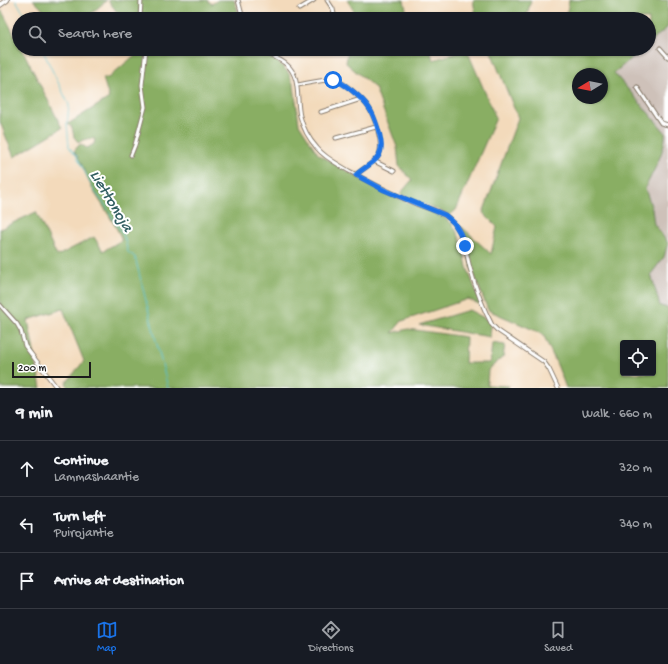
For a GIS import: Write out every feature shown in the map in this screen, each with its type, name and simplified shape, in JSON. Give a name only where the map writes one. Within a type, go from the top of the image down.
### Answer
[{"type":"street","points":[[0,5],[8,0]]},
{"type":"street","points":[[140,12],[141,0]]},
{"type":"street","points":[[238,0],[242,12]]},
{"type":"street","points":[[299,9],[314,0]]},
{"type":"street","points":[[327,0],[333,12]]},
{"type":"street","points":[[660,48],[668,57]]},
{"type":"street","points":[[131,154],[135,145],[145,107],[142,84],[145,56]]},
{"type":"street","points":[[274,56],[288,65],[294,76],[297,85],[300,116],[304,128],[313,143],[324,156],[384,190],[445,215],[454,223],[465,246],[470,268],[492,325],[544,362],[550,368],[558,388]]},
{"type":"street","points":[[297,85],[336,80],[361,99],[370,110],[380,138],[381,148],[378,157],[356,175]]},
{"type":"street","points":[[637,87],[661,123],[668,125]]},
{"type":"street","points":[[321,112],[361,99]]},
{"type":"street","points":[[336,138],[376,127]]},
{"type":"street","points":[[374,161],[394,171]]},
{"type":"street","points":[[0,305],[17,324],[28,349],[57,388]]},
{"type":"shaded area","points":[[668,27],[668,308],[660,306],[651,274],[664,257],[667,243],[654,224],[652,209],[645,188],[657,165],[665,138],[614,73],[634,56],[656,56],[656,37]]},
{"type":"green space","points":[[33,0],[107,0],[93,12],[46,12]]},
{"type":"green space","points":[[108,0],[207,0],[212,4],[218,0],[234,0],[238,12],[117,12]]},
{"type":"green space","points":[[347,0],[404,0],[407,12],[354,12]]},
{"type":"green space","points":[[473,0],[531,0],[528,12],[475,11]]},
{"type":"green space","points":[[569,0],[668,0],[668,27],[656,37],[656,12],[567,12]]},
{"type":"green space","points":[[2,11],[12,30],[12,56],[26,56],[62,128],[14,157],[0,122],[0,12]]},
{"type":"green space","points":[[134,56],[268,56],[277,61],[288,72],[294,86],[299,124],[318,154],[385,193],[443,217],[452,224],[458,234],[463,247],[467,267],[481,305],[468,299],[402,321],[392,333],[408,329],[466,337],[465,363],[490,363],[492,343],[505,345],[503,357],[488,370],[487,385],[509,386],[508,388],[68,388],[66,383],[84,361],[63,309],[28,320],[41,388],[0,388],[0,229],[36,212],[57,256],[94,237],[103,251],[122,240],[95,193],[74,151],[80,144],[87,148],[94,144],[95,139],[86,139],[79,143],[74,137],[72,127],[68,124],[109,98],[103,78],[108,78]]},
{"type":"green space","points":[[347,56],[432,56],[433,60],[447,56],[470,56],[496,118],[456,210],[450,215],[400,194],[412,180],[399,166],[397,147],[375,88],[346,63]]},
{"type":"green space","points":[[493,56],[634,56],[614,73],[665,132],[664,146],[645,188],[652,209],[654,224],[668,243],[664,257],[651,274],[660,306],[668,308],[668,388],[566,388],[543,334],[488,310],[471,267],[462,227],[491,254],[497,227],[483,213],[518,118]]},
{"type":"green space","points":[[469,310],[488,320],[491,326],[490,337],[419,325]]},
{"type":"waterway","name":"Liettonoja","points":[[16,0],[23,12]]},
{"type":"waterway","name":"Liettonoja","points":[[45,56],[69,105],[67,124],[69,147],[76,155],[95,192],[106,206],[124,236],[128,252],[135,257],[168,388]]},
{"type":"route","points":[[333,80],[336,80],[345,86],[368,107],[380,138],[381,148],[378,157],[356,175],[384,190],[445,215],[454,223],[465,246]]}]
